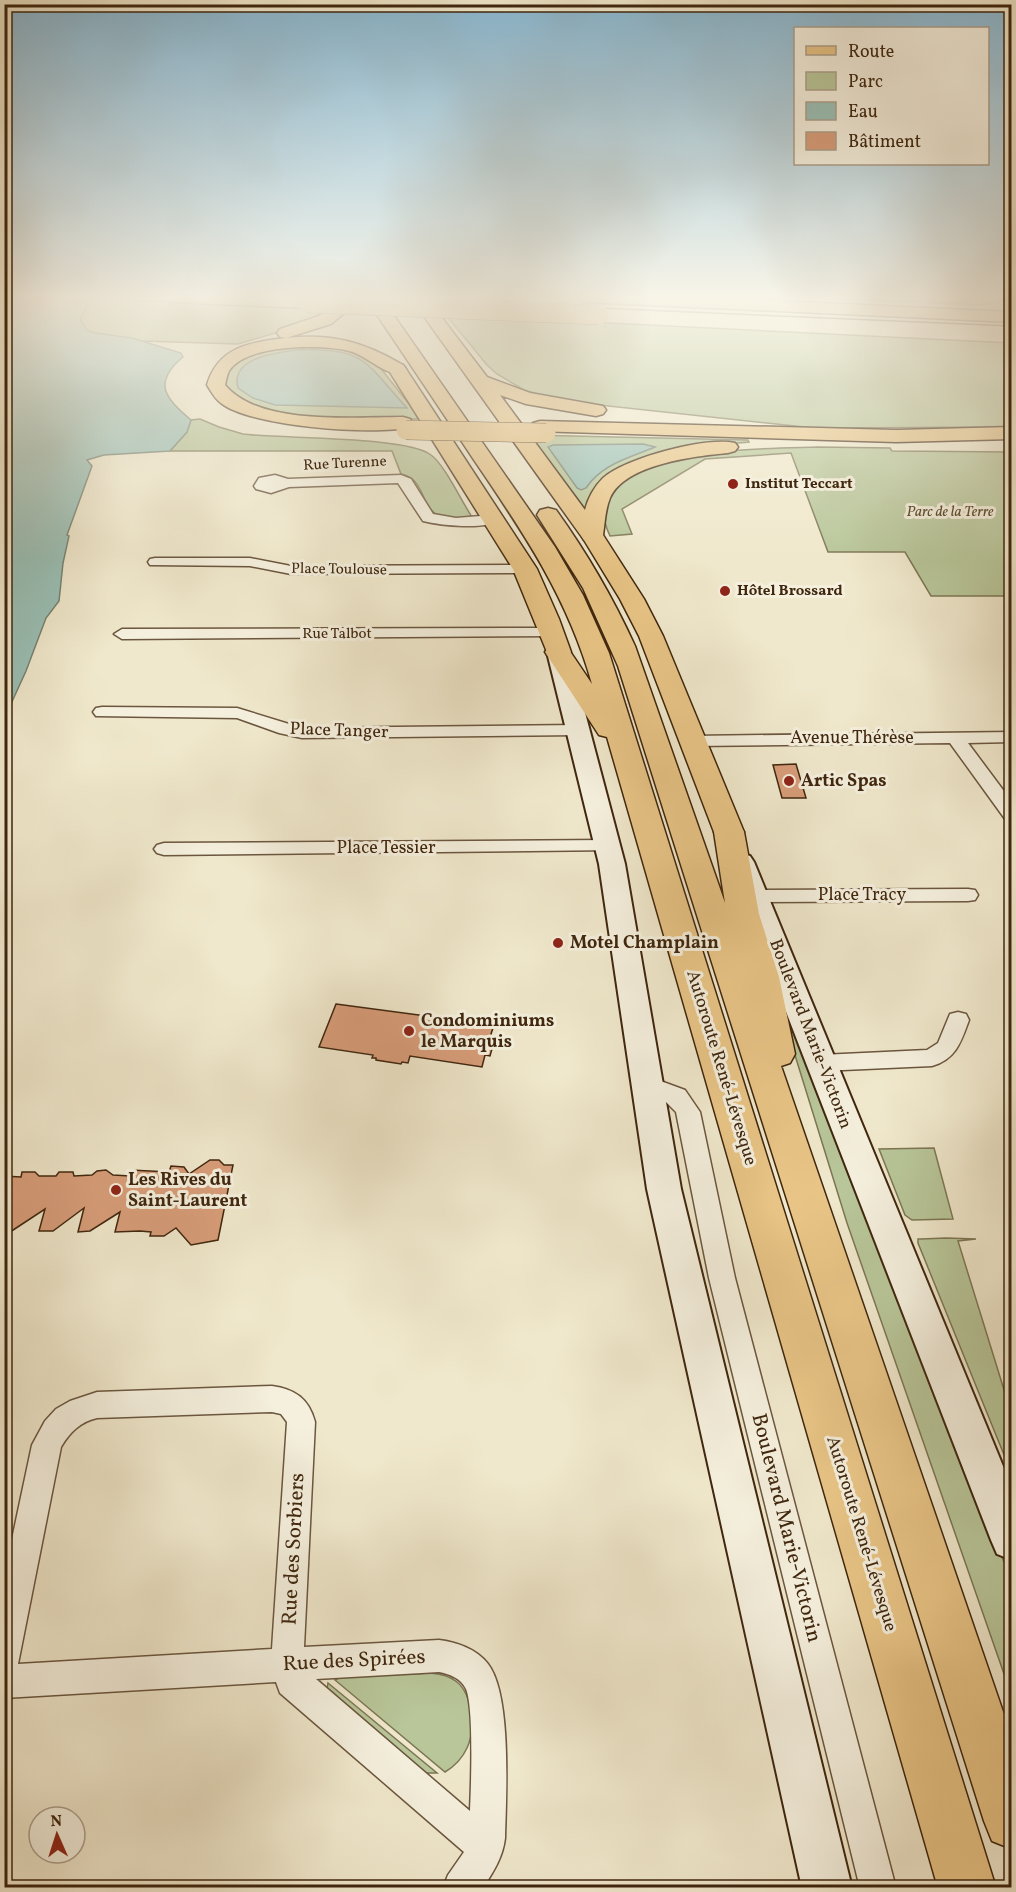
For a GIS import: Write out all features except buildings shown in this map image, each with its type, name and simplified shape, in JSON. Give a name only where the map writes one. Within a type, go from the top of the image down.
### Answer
[{"type":"main road","points":[[201,385],[202,391],[219,407],[261,422],[297,427],[404,427],[808,437],[933,444],[1011,443]]},
{"type":"main road","points":[[216,385],[221,394],[233,404],[262,415],[404,427]]},
{"type":"main road","name":"Boulevard Marie-Victorin","points":[[407,385],[525,569],[555,643],[608,846],[664,1189],[827,1887]]},
{"type":"main road","name":"Autoroute René-Lévesque","points":[[432,385],[560,574],[596,653],[967,1887]]},
{"type":"main road","points":[[455,385],[568,543],[607,610],[643,701],[1011,1821]]},
{"type":"main road","name":"Boulevard Marie-Victorin","points":[[485,385],[592,536],[632,599],[651,636],[1011,1540]]},
{"type":"main road","points":[[493,385],[520,396],[567,406],[808,437]]},
{"type":"main road","points":[[592,536],[599,501],[605,489],[622,475],[639,466],[672,456],[700,450],[808,437],[1011,433]]},
{"type":"main road","points":[[555,643],[628,758]]},
{"type":"main road","points":[[729,832],[743,914],[762,977],[805,1194]]},
{"type":"street","name":"Rue Turenne","points":[[285,483],[401,479],[406,483],[428,518],[456,522],[493,519]]},
{"type":"street","name":"Place Toulouse","points":[[155,562],[250,562],[291,570],[525,569]]},
{"type":"street","name":"Rue Talbot","points":[[122,634],[555,643]]},
{"type":"street","name":"Place Tanger","points":[[102,712],[237,713],[248,715],[287,731],[302,733],[579,730]]},
{"type":"street","points":[[956,737],[962,749],[1011,815]]},
{"type":"street","name":"Avenue Thérèse","points":[[692,741],[1011,737]]},
{"type":"street","name":"Place Tessier","points":[[164,849],[608,846]]},
{"type":"street","name":"Place Tracy","points":[[755,896],[968,895]]},
{"type":"street","points":[[821,1062],[932,1058],[947,1048],[958,1020]]},
{"type":"street","name":"Boulevard Marie-Victorin","points":[[647,1085],[675,1094],[683,1102],[688,1112],[722,1278],[878,1887]]},
{"type":"street","name":"Rue des Sorbiers","points":[[4,1657],[47,1445],[57,1426],[78,1410],[97,1405],[272,1399],[285,1401],[296,1408],[301,1422],[287,1665]]},
{"type":"street","name":"Rue des Spirées","points":[[4,1681],[439,1656],[459,1660],[468,1666],[482,1686],[486,1705],[486,1848]]},
{"type":"street","points":[[287,1665],[291,1682],[486,1848],[461,1887]]},
{"type":"green space","points":[[222,385],[394,385],[421,419],[298,416],[252,406],[230,394]]},
{"type":"green space","points":[[516,385],[1011,385],[1011,427],[814,428],[590,404],[548,397]]},
{"type":"green space","points":[[200,419],[243,434],[371,441],[418,449],[431,455],[441,466],[472,517],[453,519],[440,517],[432,511],[418,485],[411,478],[401,474],[392,451],[170,451],[187,432],[191,420]]},
{"type":"green space","points":[[528,435],[748,440],[749,442],[704,446],[645,458],[585,515]]},
{"type":"green space","name":"Parc de la Terre","points":[[817,447],[890,448],[892,451],[1011,452],[1011,596],[931,596],[905,552],[828,552],[791,453],[705,459],[622,509],[632,534],[610,536],[604,506],[617,484],[644,468],[679,458],[719,452]]},
{"type":"green space","points":[[794,1022],[1011,1580],[1011,1694],[847,1223],[785,1023]]},
{"type":"green space","points":[[934,1148],[953,1219],[912,1220],[905,1215],[879,1149]]},
{"type":"green space","points":[[918,1239],[976,1239],[958,1241],[1005,1393],[1011,1393],[1011,1472],[918,1243]]},
{"type":"green space","points":[[431,1673],[451,1678],[457,1682],[466,1695],[471,1714],[470,1741],[467,1748],[458,1762],[445,1772],[335,1680],[341,1677]]},
{"type":"green space","points":[[328,1683],[437,1773],[421,1773],[327,1689]]},
{"type":"water","points":[[5,385],[165,385],[174,405],[191,420],[187,432],[170,451],[104,455],[87,460],[92,466],[67,535],[69,536],[63,563],[59,601],[46,618],[26,671],[5,717]]},
{"type":"water","points":[[238,385],[387,385],[407,408],[275,405],[253,398],[238,388]]},
{"type":"water","points":[[643,444],[655,447],[608,467],[581,490],[577,488],[548,447],[553,445]]},
{"type":"place","name":"Institut Teccart","points":[[733,484]]},
{"type":"place","name":"Hôtel Brossard","points":[[725,591]]},
{"type":"place","name":"Artic Spas","points":[[789,781]]},
{"type":"place","name":"Motel Champlain","points":[[558,943]]},
{"type":"place","name":"Condominiums le Marquis","points":[[409,1031]]},
{"type":"place","name":"Les Rives du Saint-Laurent","points":[[116,1190]]}]
